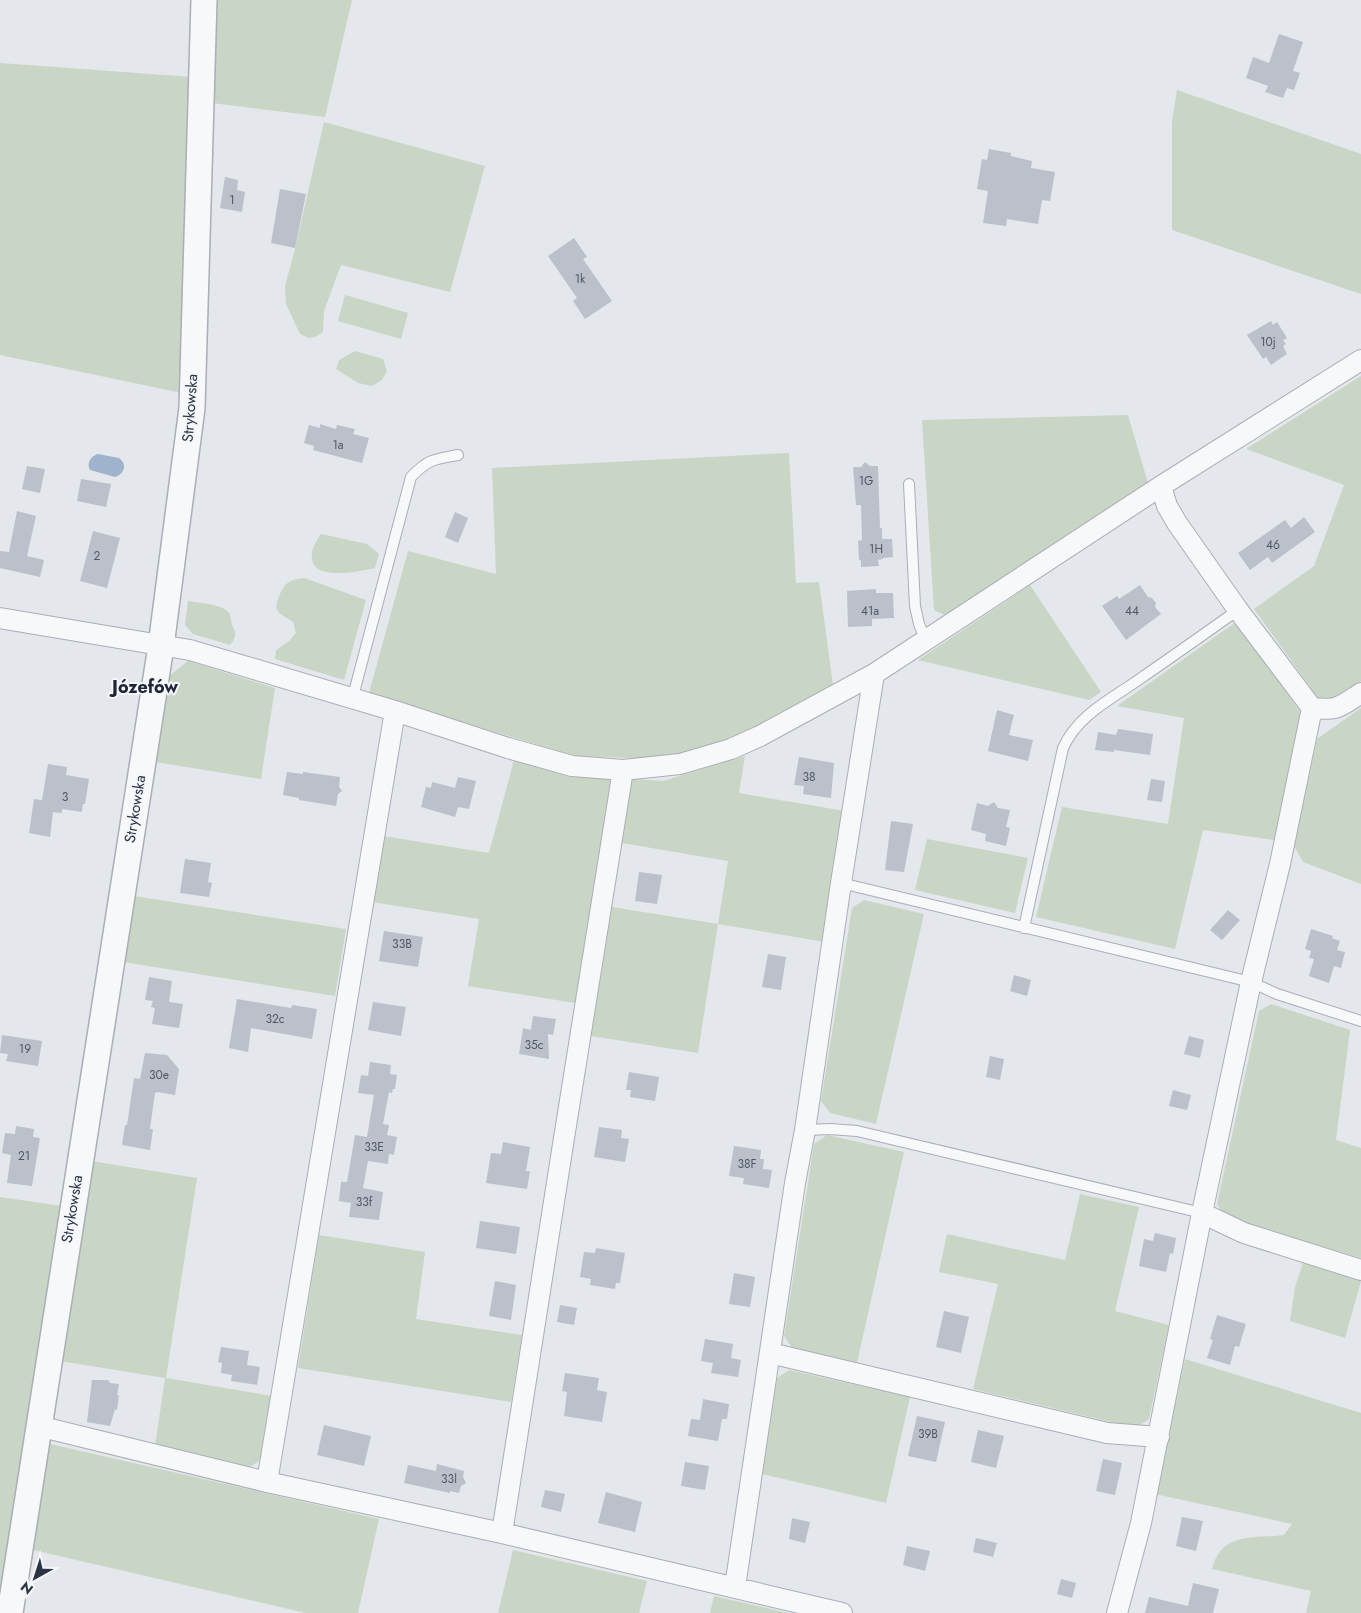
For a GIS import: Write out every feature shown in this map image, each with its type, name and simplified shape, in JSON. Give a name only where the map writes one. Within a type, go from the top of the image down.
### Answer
[{"type":"street","name":"Strykowska","points":[[10,1613],[161,646],[192,408],[204,0]]},
{"type":"street","points":[[0,618],[190,650],[572,766],[624,770],[680,764],[730,749],[795,718],[874,674],[1162,486],[1361,360]]},
{"type":"street","points":[[1162,486],[1167,506],[1177,523],[1238,610],[1312,708],[1332,710],[1343,706],[1361,693]]},
{"type":"street","points":[[735,1587],[794,1183],[805,1130],[874,674]]},
{"type":"street","points":[[1117,1613],[1141,1523],[1250,982],[1280,864],[1312,708]]},
{"type":"street","points":[[267,1482],[395,711]]},
{"type":"street","points":[[502,1533],[624,770]]},
{"type":"street","points":[[1202,1213],[1244,1233],[1361,1270]]},
{"type":"street","points":[[770,1353],[1107,1434],[1159,1437]]},
{"type":"street","points":[[38,1426],[267,1482],[502,1533],[842,1613]]},
{"type":"lane","points":[[352,700],[411,477],[431,460],[458,455]]},
{"type":"lane","points":[[909,484],[915,606],[918,624],[926,641]]},
{"type":"lane","points":[[1024,928],[1063,748],[1075,728],[1094,709],[1132,686],[1238,610]]},
{"type":"lane","points":[[841,883],[1250,982],[1277,994],[1361,1021]]},
{"type":"lane","points":[[805,1130],[857,1131],[1202,1213]]},
{"type":"green space","points":[[215,0],[352,0],[325,117],[212,103]]},
{"type":"green space","points":[[0,63],[192,77],[182,393],[0,355]]},
{"type":"green space","points":[[1177,90],[1361,154],[1361,294],[1172,230],[1172,121]]},
{"type":"green space","points":[[324,122],[485,166],[450,292],[341,265],[324,311],[323,332],[309,338],[300,334],[286,304],[285,286]]},
{"type":"green space","points":[[345,295],[408,313],[401,339],[338,321]]},
{"type":"green space","points":[[355,351],[383,359],[387,371],[382,380],[372,386],[358,383],[336,369],[339,360]]},
{"type":"green space","points":[[1361,376],[1361,681],[1333,701],[1319,699],[1254,609],[1314,566],[1344,485],[1246,449]]},
{"type":"green space","points":[[1128,415],[1148,483],[947,616],[934,610],[922,420]]},
{"type":"green space","points":[[789,453],[796,583],[819,582],[833,685],[746,734],[663,759],[574,756],[369,693],[408,551],[496,574],[492,468]]},
{"type":"green space","points":[[321,534],[367,544],[379,554],[375,568],[332,573],[317,568],[313,563],[312,551]]},
{"type":"green space","points":[[304,578],[366,600],[344,680],[275,659],[276,650],[289,641],[296,633],[293,622],[277,610],[278,599],[289,582]]},
{"type":"green space","points":[[1030,585],[1101,692],[1089,700],[918,660]]},
{"type":"green space","points":[[188,601],[216,606],[230,614],[235,638],[230,645],[193,634],[185,625]]},
{"type":"green space","points":[[1236,622],[1301,713],[1274,840],[1203,830],[1175,949],[1036,917],[1062,807],[1168,824],[1184,718],[1117,706]]},
{"type":"green space","points":[[188,661],[275,688],[261,779],[155,762],[168,677]]},
{"type":"green space","points":[[1361,708],[1361,884],[1303,862],[1294,846],[1317,739]]},
{"type":"green space","points":[[745,756],[739,793],[845,811],[825,942],[718,924],[728,861],[622,843],[632,779],[663,781]]},
{"type":"green space","points":[[514,760],[611,778],[575,1003],[468,986],[479,919],[372,902],[383,836],[489,853]]},
{"type":"green space","points":[[927,839],[1028,858],[1015,913],[915,890]]},
{"type":"green space","points":[[134,896],[346,929],[335,996],[123,962]]},
{"type":"green space","points":[[864,900],[924,914],[876,1124],[830,1113],[821,1101],[852,908]]},
{"type":"green space","points":[[612,907],[718,924],[698,1053],[591,1036]]},
{"type":"green space","points":[[1271,1004],[1350,1030],[1336,1140],[1361,1148],[1361,1258],[1225,1218],[1217,1204],[1259,1011]]},
{"type":"green space","points":[[827,1135],[904,1152],[857,1363],[793,1349],[784,1336],[814,1144]]},
{"type":"green space","points":[[91,1161],[197,1178],[166,1378],[272,1396],[262,1459],[250,1467],[155,1446],[165,1378],[60,1361]]},
{"type":"green space","points":[[1080,1194],[1139,1207],[1115,1311],[1169,1325],[1149,1419],[1136,1428],[973,1389],[998,1284],[939,1272],[947,1234],[1065,1260]]},
{"type":"green space","points":[[0,1197],[62,1206],[0,1592]]},
{"type":"green space","points":[[319,1235],[425,1252],[416,1319],[522,1335],[511,1402],[298,1368]]},
{"type":"green space","points":[[1303,1263],[1361,1281],[1345,1338],[1290,1321],[1295,1287]]},
{"type":"green space","points":[[1185,1359],[1361,1413],[1361,1613],[1306,1613],[1311,1591],[1212,1569],[1223,1548],[1231,1543],[1251,1537],[1284,1535],[1292,1524],[1155,1494]]},
{"type":"green space","points":[[789,1370],[910,1397],[886,1503],[762,1474],[777,1378]]},
{"type":"green space","points":[[46,1443],[379,1519],[358,1613],[306,1613],[29,1549]]},
{"type":"green space","points":[[513,1550],[647,1581],[639,1613],[498,1613]]},
{"type":"green space","points":[[714,1596],[788,1613],[710,1613]]},
{"type":"water","points":[[98,454],[119,458],[124,466],[123,472],[115,477],[90,470],[90,460]]},
{"type":"building","points":[[1279,34],[1303,42],[1293,71],[1300,73],[1294,90],[1287,88],[1283,98],[1265,92],[1268,86],[1246,78],[1253,57],[1269,63]]},
{"type":"building","points":[[989,149],[1011,153],[1011,156],[1032,161],[1031,168],[1055,172],[1050,201],[1042,200],[1038,224],[1007,219],[1006,226],[983,223],[988,191],[977,189],[982,159],[987,160]]},
{"type":"building","points":[[225,177],[238,180],[237,190],[245,192],[242,212],[220,208]]},
{"type":"building","points":[[280,189],[306,194],[295,248],[271,243]]},
{"type":"building","points":[[574,238],[587,257],[583,259],[612,301],[585,319],[573,301],[577,298],[548,256]]},
{"type":"building","points":[[1271,321],[1273,325],[1277,322],[1287,338],[1283,340],[1286,344],[1283,346],[1287,354],[1271,365],[1266,357],[1263,359],[1247,335]]},
{"type":"building","points":[[320,424],[336,429],[337,425],[355,429],[353,434],[369,438],[362,463],[313,450],[314,446],[304,443],[309,425],[320,428]]},
{"type":"building","points":[[865,462],[870,466],[878,466],[880,528],[882,528],[882,539],[892,539],[893,557],[878,560],[879,566],[861,567],[858,541],[862,540],[861,505],[856,505],[853,467],[861,467]]},
{"type":"building","points":[[27,466],[45,469],[40,493],[22,489]]},
{"type":"building","points":[[81,479],[111,484],[106,507],[77,501]]},
{"type":"building","points":[[17,511],[36,516],[27,556],[44,560],[40,577],[0,568],[0,551],[9,552]]},
{"type":"building","points":[[455,512],[468,518],[458,543],[445,537]]},
{"type":"building","points":[[1304,517],[1315,532],[1272,563],[1268,557],[1250,570],[1238,553],[1285,520],[1291,528]]},
{"type":"building","points":[[93,531],[120,538],[107,588],[80,581]]},
{"type":"building","points":[[1140,585],[1148,597],[1152,598],[1156,603],[1155,607],[1161,614],[1126,640],[1102,606],[1117,596],[1119,599]]},
{"type":"building","points":[[876,589],[876,593],[893,593],[894,618],[872,619],[872,626],[848,627],[847,591]]},
{"type":"building","points":[[997,710],[1014,715],[1009,735],[1033,740],[1028,761],[988,751]]},
{"type":"building","points":[[1118,729],[1153,734],[1150,755],[1114,750],[1114,752],[1095,750],[1098,732],[1116,735]]},
{"type":"building","points":[[799,757],[834,763],[831,798],[803,794],[804,786],[794,785]]},
{"type":"building","points":[[48,764],[67,767],[66,775],[89,779],[82,812],[62,809],[62,813],[53,812],[50,837],[29,833],[34,799],[42,800]]},
{"type":"building","points":[[287,772],[303,774],[303,772],[340,777],[339,787],[342,791],[338,794],[336,806],[299,800],[299,798],[283,795]]},
{"type":"building","points":[[458,777],[476,781],[469,809],[458,807],[455,817],[421,807],[426,787],[431,788],[432,782],[455,788]]},
{"type":"building","points":[[1151,779],[1165,781],[1162,802],[1147,800]]},
{"type":"building","points":[[994,802],[998,808],[1010,810],[1006,827],[1010,828],[1006,846],[985,841],[986,834],[971,830],[977,803],[988,806]]},
{"type":"building","points":[[891,821],[913,824],[904,872],[885,870]]},
{"type":"building","points":[[185,859],[211,863],[208,882],[212,883],[209,897],[180,893]]},
{"type":"building","points":[[639,872],[662,875],[657,904],[635,901]]},
{"type":"building","points":[[1228,910],[1240,920],[1222,940],[1210,930]]},
{"type":"building","points":[[1311,929],[1333,936],[1332,938],[1340,941],[1337,950],[1345,952],[1341,968],[1334,966],[1329,983],[1309,976],[1314,959],[1309,958],[1311,951],[1305,949]]},
{"type":"building","points":[[384,931],[423,937],[418,967],[379,961]]},
{"type":"building","points":[[768,954],[786,957],[781,990],[762,987]]},
{"type":"building","points":[[1014,975],[1031,980],[1027,996],[1010,991]]},
{"type":"building","points":[[149,977],[172,981],[169,1002],[183,1004],[179,1028],[152,1024],[155,1008],[151,1007],[153,1001],[145,1000]]},
{"type":"building","points":[[237,999],[291,1008],[292,1005],[317,1009],[312,1039],[251,1028],[248,1052],[229,1048]]},
{"type":"building","points":[[373,1002],[406,1007],[401,1036],[368,1030]]},
{"type":"building","points":[[533,1016],[556,1019],[553,1035],[548,1034],[549,1059],[519,1054],[523,1028],[531,1030]]},
{"type":"building","points":[[2,1035],[42,1041],[38,1066],[6,1061],[8,1054],[0,1053]]},
{"type":"building","points":[[1189,1036],[1204,1040],[1200,1058],[1184,1054]]},
{"type":"building","points":[[145,1053],[167,1055],[179,1069],[175,1095],[155,1093],[150,1129],[153,1129],[150,1150],[122,1145],[134,1078],[140,1079]]},
{"type":"building","points":[[990,1056],[1004,1059],[1000,1080],[986,1077]]},
{"type":"building","points":[[370,1062],[391,1065],[390,1074],[397,1075],[395,1089],[393,1089],[392,1093],[389,1092],[383,1124],[389,1125],[387,1135],[397,1137],[394,1155],[389,1154],[388,1164],[368,1161],[363,1188],[383,1192],[379,1220],[349,1217],[351,1203],[339,1201],[341,1182],[347,1182],[355,1135],[367,1137],[374,1095],[358,1093],[361,1075],[368,1076]]},
{"type":"building","points":[[629,1072],[659,1077],[655,1101],[630,1097],[631,1090],[626,1090]]},
{"type":"building","points":[[1173,1090],[1191,1095],[1187,1110],[1169,1106]]},
{"type":"building","points":[[16,1126],[34,1129],[33,1137],[40,1138],[32,1186],[7,1183],[11,1155],[2,1153],[5,1133],[15,1134]]},
{"type":"building","points":[[599,1127],[622,1130],[621,1138],[629,1139],[625,1162],[594,1157]]},
{"type":"building","points":[[503,1142],[530,1147],[526,1171],[530,1171],[527,1189],[486,1183],[491,1153],[501,1154]]},
{"type":"building","points":[[734,1146],[761,1150],[760,1159],[764,1159],[763,1169],[772,1170],[769,1188],[743,1184],[744,1178],[729,1176]]},
{"type":"building","points":[[480,1221],[520,1227],[516,1254],[476,1248]]},
{"type":"building","points":[[1155,1233],[1176,1238],[1173,1254],[1170,1253],[1166,1272],[1139,1266],[1144,1239],[1153,1241]]},
{"type":"building","points":[[596,1248],[625,1253],[620,1283],[616,1283],[615,1289],[590,1285],[591,1279],[580,1277],[584,1252],[595,1253]]},
{"type":"building","points":[[734,1273],[755,1277],[750,1307],[729,1304]]},
{"type":"building","points":[[495,1281],[516,1285],[511,1320],[489,1316]]},
{"type":"building","points":[[560,1305],[577,1308],[574,1325],[557,1322]]},
{"type":"building","points":[[944,1311],[969,1317],[961,1353],[936,1347]]},
{"type":"building","points":[[1217,1315],[1246,1324],[1239,1347],[1235,1346],[1230,1365],[1207,1358],[1213,1340],[1210,1339]]},
{"type":"building","points":[[705,1339],[733,1344],[731,1358],[741,1360],[738,1377],[711,1373],[713,1363],[701,1361]]},
{"type":"building","points":[[221,1347],[249,1351],[247,1365],[260,1367],[257,1385],[231,1381],[232,1375],[221,1373],[222,1363],[218,1362]]},
{"type":"building","points":[[565,1373],[599,1378],[597,1390],[607,1392],[602,1422],[564,1416],[567,1392],[562,1391]]},
{"type":"building","points":[[92,1380],[108,1380],[110,1383],[119,1384],[117,1410],[115,1409],[110,1426],[87,1422]]},
{"type":"building","points":[[703,1399],[729,1404],[727,1419],[722,1419],[718,1441],[688,1436],[691,1419],[700,1420]]},
{"type":"building","points":[[917,1416],[945,1422],[936,1462],[908,1456]]},
{"type":"building","points":[[324,1425],[371,1436],[364,1466],[317,1455]]},
{"type":"building","points":[[978,1430],[1004,1436],[996,1468],[971,1462]]},
{"type":"building","points":[[1103,1459],[1122,1463],[1115,1495],[1096,1491]]},
{"type":"building","points":[[685,1462],[709,1466],[705,1490],[681,1486]]},
{"type":"building","points":[[437,1464],[464,1471],[463,1477],[466,1483],[461,1486],[459,1493],[450,1491],[450,1493],[404,1483],[408,1465],[436,1471]]},
{"type":"building","points":[[545,1490],[565,1494],[561,1512],[541,1507]]},
{"type":"building","points":[[606,1492],[642,1502],[635,1532],[598,1523]]},
{"type":"building","points":[[1182,1517],[1203,1521],[1196,1551],[1176,1546]]},
{"type":"building","points":[[792,1518],[810,1522],[805,1543],[789,1539]]},
{"type":"building","points":[[976,1538],[997,1543],[993,1557],[973,1552]]},
{"type":"building","points":[[907,1546],[930,1551],[925,1571],[903,1565]]},
{"type":"building","points":[[1061,1579],[1076,1583],[1072,1598],[1057,1594]]},
{"type":"building","points":[[1193,1583],[1219,1589],[1213,1613],[1145,1613],[1149,1597],[1188,1606]]},
{"type":"district","name":"Józefów","points":[[145,687]]}]
